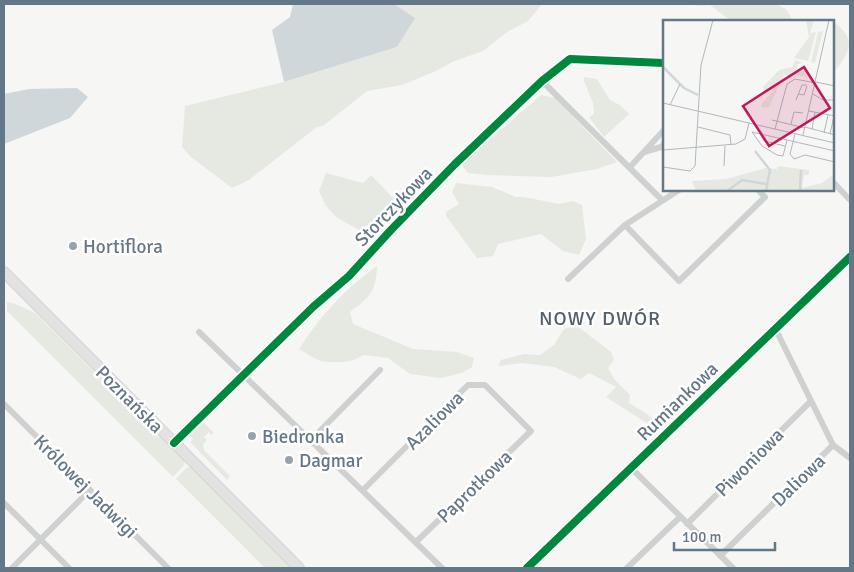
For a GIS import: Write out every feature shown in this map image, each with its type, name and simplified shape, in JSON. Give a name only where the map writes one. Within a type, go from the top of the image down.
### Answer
[{"type":"main road","name":"Poznańska","points":[[4,272],[299,568]]},
{"type":"street","name":"Storczykowa","points":[[174,443],[313,307],[348,276],[455,164],[542,81],[570,59],[663,63]]},
{"type":"street","points":[[542,81],[662,200]]},
{"type":"street","points":[[630,167],[663,131]]},
{"type":"street","points":[[643,152],[660,148],[663,145]]},
{"type":"street","points":[[834,183],[850,200]]},
{"type":"street","points":[[568,279],[625,225],[678,191]]},
{"type":"street","points":[[625,225],[679,281],[765,197],[759,191]]},
{"type":"street","name":"Rumiankowa","points":[[527,568],[850,256]]},
{"type":"street","points":[[776,328],[833,445],[850,458]]},
{"type":"street","points":[[199,332],[442,568]]},
{"type":"street","points":[[311,440],[380,370]]},
{"type":"street","name":"Azaliowa","points":[[363,490],[468,385],[486,385],[531,431]]},
{"type":"street","name":"Piwoniowa","points":[[687,524],[811,401]]},
{"type":"street","name":"Królowej Jadwigi","points":[[4,404],[168,568]]},
{"type":"street","name":"Paprotkowa","points":[[416,542],[531,431]]},
{"type":"street","name":"Daliowa","points":[[720,556],[833,445]]},
{"type":"street","points":[[630,468],[733,568]]},
{"type":"street","points":[[12,568],[90,490]]},
{"type":"street","points":[[4,503],[69,568]]},
{"type":"street","points":[[627,568],[680,517]]},
{"type":"shaded area","points":[[293,4],[394,4],[415,18],[397,47],[284,82],[272,30],[290,17]]},
{"type":"shaded area","points":[[394,4],[542,4],[528,21],[507,32],[483,51],[452,62],[402,85],[367,91],[249,180],[232,188],[191,157],[182,147],[185,106],[284,82],[397,47],[414,18]]},
{"type":"shaded area","points":[[690,4],[776,4],[786,9],[792,20],[730,20],[710,5],[698,6]]},
{"type":"shaded area","points":[[834,23],[841,28],[849,41],[846,55],[834,73]]},
{"type":"shaded area","points":[[584,77],[597,79],[610,100],[620,105],[629,114],[604,137],[589,117],[594,114],[593,103]]},
{"type":"shaded area","points":[[77,88],[88,97],[70,118],[4,144],[4,94],[29,89]]},
{"type":"shaded area","points":[[541,95],[555,98],[617,162],[597,169],[551,177],[468,173],[461,164]]},
{"type":"shaded area","points":[[326,173],[363,183],[371,175],[394,199],[391,210],[384,219],[366,234],[336,217],[326,206],[319,191]]},
{"type":"shaded area","points":[[456,183],[492,187],[516,197],[559,204],[573,201],[582,205],[586,239],[579,255],[563,251],[541,234],[498,244],[493,256],[477,258],[446,216],[446,212],[459,204],[452,192]]},
{"type":"shaded area","points":[[377,266],[375,282],[371,293],[350,312],[353,324],[413,349],[457,352],[474,358],[472,367],[462,373],[441,378],[410,374],[388,358],[363,355],[355,360],[326,362],[316,359],[299,349],[334,304]]},
{"type":"shaded area","points":[[7,302],[35,313],[185,462],[173,477],[7,311]]},
{"type":"shaded area","points":[[576,325],[611,352],[614,360],[608,368],[615,380],[630,395],[629,403],[663,427],[656,429],[606,397],[616,387],[589,373],[581,379],[554,367],[522,363],[498,366],[501,360],[524,354],[540,355],[554,345],[564,329]]},
{"type":"shaded area","points":[[201,423],[204,423],[213,432],[212,435],[209,432],[204,437],[207,440],[203,444],[204,450],[230,476],[227,480],[190,442],[193,439],[188,434]]},
{"type":"shaded area","points":[[190,467],[291,568],[265,568],[176,479],[186,468]]},
{"type":"cycle path","points":[[174,443],[313,307],[349,276],[455,164],[542,81],[570,59],[663,63]]},
{"type":"cycle path","points":[[527,568],[850,257]]},
{"type":"place","name":"Hortiflora","points":[[73,246]]},
{"type":"place","name":"Biedronka","points":[[252,436]]},
{"type":"place","name":"Dagmar","points":[[289,460]]},
{"type":"district","name":"NOWY DWÓR","points":[[600,318]]}]
